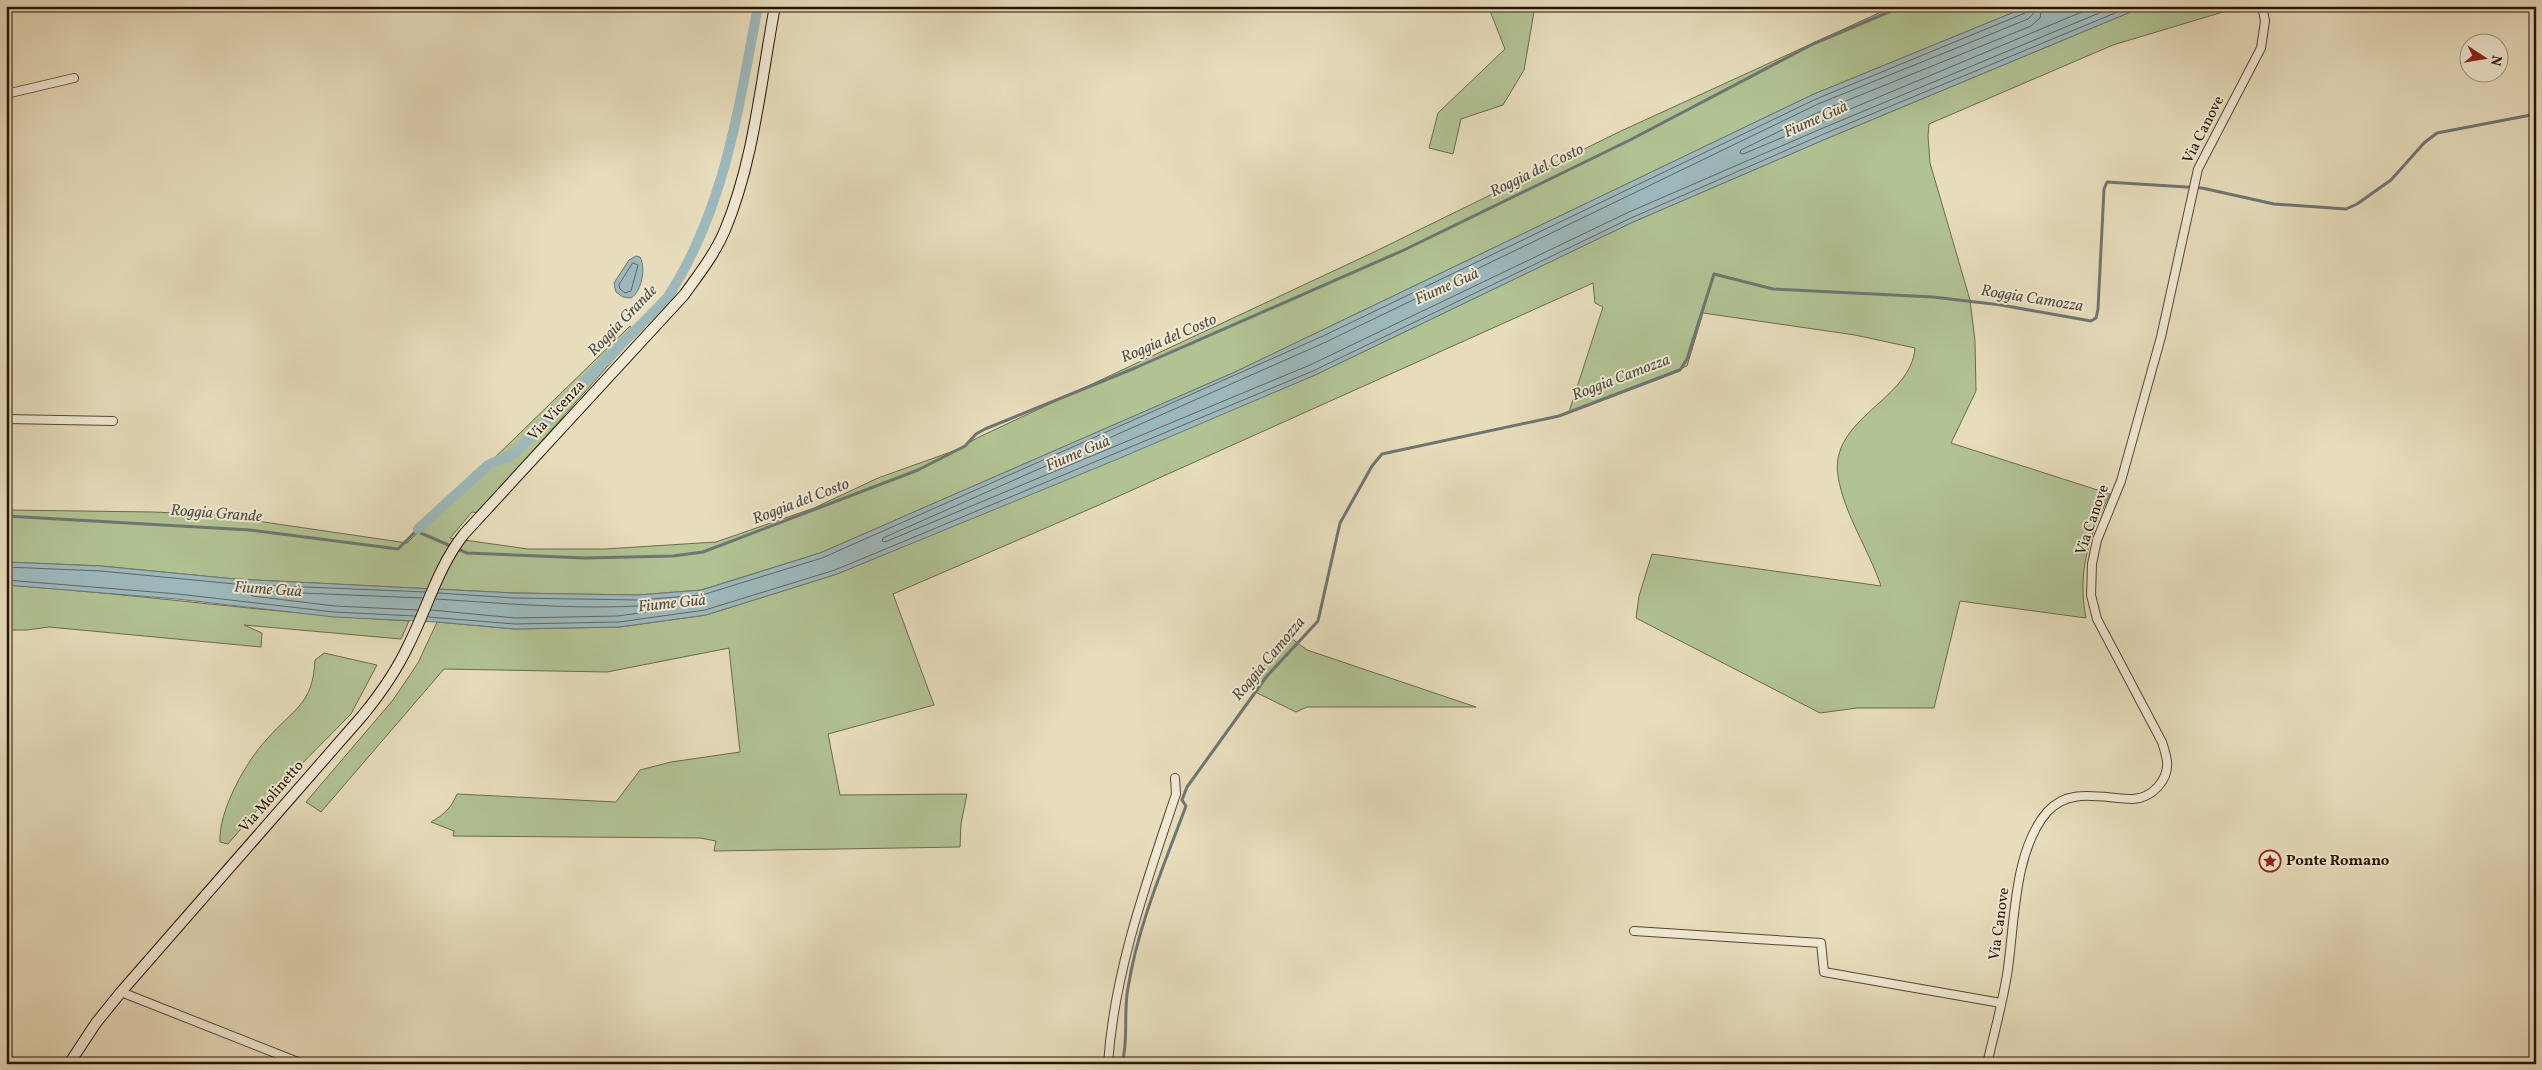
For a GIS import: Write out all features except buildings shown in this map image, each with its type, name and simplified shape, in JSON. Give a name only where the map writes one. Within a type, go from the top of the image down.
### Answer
[{"type":"main road","name":"Via Vicenza","points":[[425,608],[449,553],[464,534],[684,295],[710,260],[725,230],[740,184],[775,6]]},
{"type":"main road","name":"Via Molinetto","points":[[69,1064],[96,1023],[121,992],[363,716],[391,679],[425,608]]},
{"type":"street","name":"Via Canove","points":[[1987,1064],[2001,1003],[2027,845],[2036,825],[2052,806],[2071,797],[2092,795],[2135,799],[2153,792],[2166,772],[2167,761],[2162,742],[2096,619],[2091,595],[2092,564],[2098,540],[2121,481],[2161,337],[2198,169],[2261,48],[2264,21],[2262,6]]},
{"type":"street","points":[[6,94],[74,78]]},
{"type":"street","points":[[6,419],[113,421]]},
{"type":"street","points":[[1108,1064],[1119,991],[1136,916],[1176,794],[1176,778]]},
{"type":"street","points":[[1634,931],[1821,943],[1824,972],[2001,1003]]},
{"type":"street","points":[[121,992],[303,1064]]},
{"type":"green space","points":[[1488,6],[1535,6],[1524,70],[1503,105],[1461,119],[1453,154],[1429,148],[1438,113],[1505,49]]},
{"type":"green space","points":[[1894,6],[2029,6],[1814,94],[1235,372],[820,553],[701,590],[638,595],[514,593],[235,579],[101,566],[6,562],[6,510],[154,512],[216,515],[407,543],[630,326],[636,334],[478,513],[472,512],[450,538],[528,549],[605,549],[716,542],[814,508],[878,478],[959,449],[977,438],[1374,252],[1621,131]]},
{"type":"green space","points":[[2145,6],[2243,6],[2113,45],[1929,124],[1930,163],[1970,300],[1975,341],[1976,391],[1951,443],[2110,494],[2096,524],[2084,569],[2083,585],[2086,618],[1960,601],[1934,708],[1857,708],[1820,713],[1636,618],[1639,596],[1652,554],[1881,586],[1851,518],[1841,490],[1838,476],[1839,456],[1846,439],[1857,424],[1900,382],[1910,366],[1915,348],[1855,335],[1703,313],[1687,366],[1569,412],[1603,307],[1595,303],[1593,283],[1099,505],[893,594],[934,705],[828,734],[840,795],[967,794],[961,824],[960,847],[714,851],[716,841],[700,838],[453,836],[454,831],[431,822],[447,810],[457,794],[616,802],[640,770],[671,762],[740,752],[729,648],[607,672],[444,669],[321,812],[306,802],[393,700],[418,663],[437,622],[515,629],[620,627],[706,615],[837,574],[1315,375],[1633,222],[1828,138]]},
{"type":"green space","points":[[6,585],[107,593],[308,614],[409,621],[401,639],[244,625],[262,633],[261,647],[49,627],[6,630]]},
{"type":"green space","points":[[1291,638],[1307,650],[1476,707],[1307,707],[1296,712],[1247,688],[1262,667]]},
{"type":"green space","points":[[324,653],[377,665],[351,714],[263,803],[228,844],[220,842],[228,802],[242,773],[259,749],[306,697],[313,675],[315,660]]},
{"type":"water","name":"Fiume Guà","points":[[2029,6],[2145,6],[1828,138],[1633,222],[1315,375],[1113,461],[837,574],[706,615],[619,627],[515,629],[437,622],[334,617],[177,599],[6,585],[6,562],[101,566],[235,579],[514,593],[638,595],[702,590],[820,553],[1235,372],[1814,94]]},
{"type":"water","points":[[636,256],[640,257],[642,262],[642,279],[635,295],[631,298],[623,297],[616,292],[614,283],[629,260]]},
{"type":"waterway","name":"Roggia Grande","points":[[418,529],[488,465],[514,454],[668,297],[688,263],[704,228],[717,192],[736,119],[758,6]]},
{"type":"waterway","name":"Roggia del Costo","points":[[6,516],[250,530],[398,549],[416,531],[467,553],[585,558],[673,556],[703,552],[918,470],[965,446],[976,434],[985,429],[1135,368],[1404,250],[1630,140],[1813,44],[1903,6]]},
{"type":"waterway","name":"Roggia Camozza","points":[[1122,1064],[1125,1045],[1127,998],[1132,965],[1145,918],[1186,806],[1182,800],[1187,787],[1267,676],[1318,621],[1340,523],[1372,466],[1382,454],[1559,416],[1680,370],[1687,359],[1714,274],[1773,289],[1933,297],[2001,305],[2091,321],[2096,318],[2098,309],[2104,189],[2107,182],[2202,188],[2274,204],[2346,209],[2357,204],[2391,180],[2424,143],[2437,133],[2536,114]]},
{"type":"place","name":"Ponte Romano","points":[[2270,861]]}]
